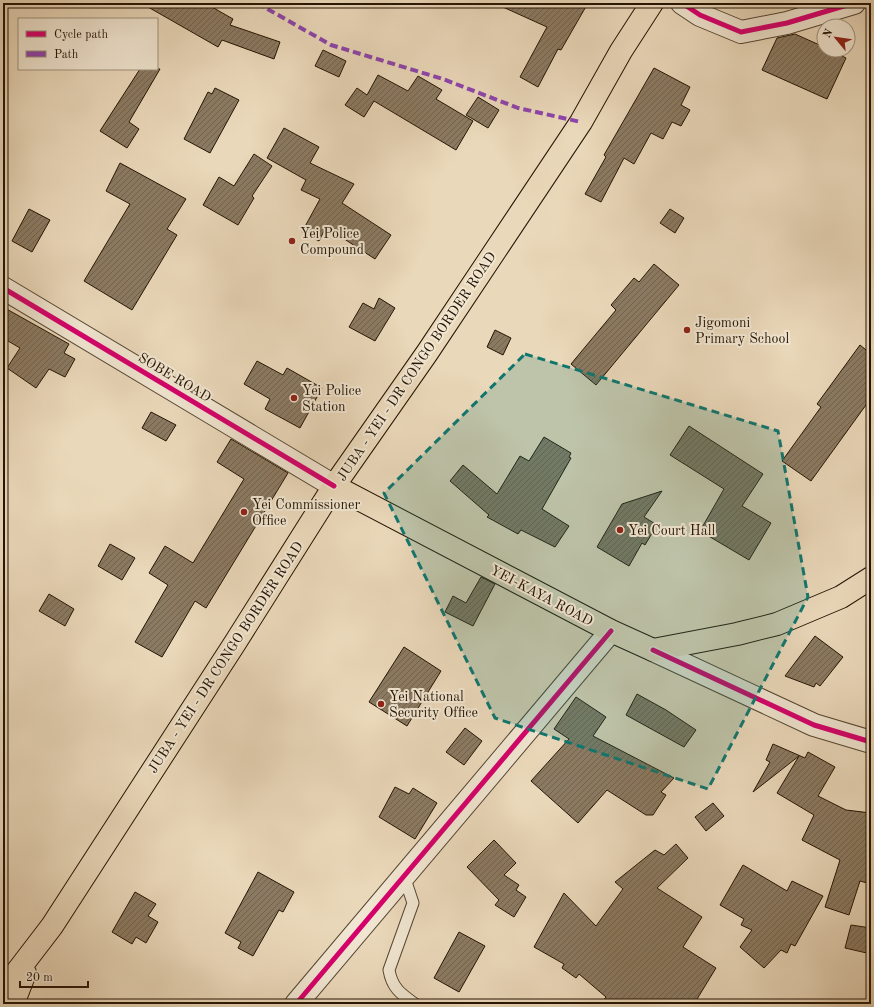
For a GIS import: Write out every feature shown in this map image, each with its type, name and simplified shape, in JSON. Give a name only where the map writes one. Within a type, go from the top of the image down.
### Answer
[{"type":"main road","name":"JUBA - YEI - DR CONGO BORDER ROAD","points":[[3,990],[35,950],[235,643],[334,486],[427,354],[580,122],[621,51],[652,3]]},
{"type":"main road","name":"YEI-KAYA ROAD","points":[[334,486],[611,631],[653,650]]},
{"type":"main road","points":[[653,650],[737,634],[777,624],[841,597],[871,578]]},
{"type":"main road","name":"JUBA - YEI - DR CONGO BORDER ROAD","points":[[12,1004],[35,950]]},
{"type":"street","points":[[682,3],[700,15],[742,32],[787,23],[854,3]]},
{"type":"street","name":"SOBE ROAD","points":[[3,288],[334,486]]},
{"type":"street","points":[[296,1004],[611,631]]},
{"type":"street","points":[[653,650],[814,725],[871,742]]},
{"type":"lane","points":[[404,876],[413,903],[389,970],[391,982],[396,990],[415,1004]]},
{"type":"highlighted area","points":[[525,354],[778,431],[808,597],[708,789],[495,718],[384,493]]},
{"type":"building","points":[[141,3],[205,3],[233,19],[230,25],[280,42],[274,59],[222,40],[218,47]]},
{"type":"building","points":[[494,3],[588,3],[561,50],[558,49],[538,87],[520,77],[547,27]]},
{"type":"building","points":[[795,34],[816,43],[816,58],[846,58],[827,99],[762,70],[777,38]]},
{"type":"building","points":[[323,50],[346,61],[339,77],[315,66]]},
{"type":"building","points":[[654,68],[690,87],[681,105],[690,110],[681,126],[672,122],[663,139],[651,133],[634,164],[624,158],[601,202],[585,194],[606,157],[604,155]]},
{"type":"building","points":[[160,69],[129,122],[139,129],[127,148],[100,131],[139,70]]},
{"type":"building","points":[[378,75],[408,91],[418,76],[442,90],[436,99],[473,121],[456,150],[374,101],[364,117],[345,105],[357,88],[367,95]]},
{"type":"building","points":[[215,88],[239,100],[210,153],[184,139],[208,92],[212,94]]},
{"type":"building","points":[[478,97],[499,110],[488,128],[466,115]]},
{"type":"building","points":[[284,128],[319,147],[310,163],[354,184],[342,203],[391,235],[375,259],[326,227],[319,241],[302,232],[320,199],[301,190],[306,180],[267,158]]},
{"type":"building","points":[[254,154],[272,166],[252,196],[254,198],[238,225],[203,205],[219,177],[234,186]]},
{"type":"building","points":[[120,163],[186,199],[167,229],[177,235],[132,310],[84,281],[130,204],[106,191]]},
{"type":"building","points":[[29,209],[50,220],[32,252],[12,241]]},
{"type":"building","points":[[670,209],[684,218],[675,233],[660,223]]},
{"type":"building","points":[[654,264],[679,285],[596,385],[571,364],[616,310],[611,305],[634,278],[639,282]]},
{"type":"building","points":[[379,298],[395,308],[375,341],[349,327],[363,303],[374,309]]},
{"type":"building","points":[[3,307],[69,344],[64,353],[75,359],[65,377],[49,369],[36,388],[7,368],[20,348],[3,338]]},
{"type":"building","points":[[495,330],[511,338],[503,355],[487,347]]},
{"type":"building","points":[[860,345],[871,354],[871,398],[811,481],[782,461],[821,407],[817,404]]},
{"type":"building","name":"Yei Police Station","points":[[257,361],[283,375],[287,368],[322,388],[300,428],[265,409],[270,399],[244,384]]},
{"type":"building","points":[[151,412],[176,425],[166,441],[142,428]]},
{"type":"building","points":[[689,426],[763,474],[742,506],[771,523],[749,560],[700,531],[724,489],[670,455]]},
{"type":"building","points":[[544,437],[571,453],[569,457],[571,458],[542,509],[569,526],[555,547],[521,530],[518,534],[487,517],[489,515],[450,481],[463,465],[497,494],[520,456],[529,461]]},
{"type":"building","name":"Yei Commissioner Office","points":[[231,439],[288,473],[206,608],[195,601],[162,657],[135,642],[168,585],[149,573],[165,546],[193,563],[244,479],[217,462]]},
{"type":"building","points":[[662,491],[644,517],[657,525],[645,545],[642,543],[629,566],[597,547],[622,504]]},
{"type":"building","points":[[110,544],[135,558],[122,580],[98,566]]},
{"type":"building","points":[[481,577],[495,584],[473,626],[445,612],[453,596],[466,603]]},
{"type":"building","points":[[49,594],[74,609],[65,626],[39,611]]},
{"type":"building","points":[[815,636],[843,657],[820,686],[816,683],[814,687],[785,676]]},
{"type":"building","points":[[404,647],[441,671],[407,726],[369,702]]},
{"type":"building","points":[[637,694],[666,710],[696,730],[684,747],[626,715]]},
{"type":"building","points":[[576,697],[606,717],[593,736],[674,778],[661,792],[666,795],[653,815],[646,815],[607,790],[578,823],[531,781],[569,739],[554,729]]},
{"type":"building","points":[[465,728],[482,741],[464,765],[446,752]]},
{"type":"building","points":[[773,744],[805,758],[808,752],[835,767],[818,796],[846,810],[871,813],[871,884],[860,881],[849,915],[825,907],[840,860],[802,840],[814,815],[777,793],[799,756],[753,792],[770,762],[766,760]]},
{"type":"building","points":[[395,787],[409,794],[413,788],[437,803],[415,839],[379,817]]},
{"type":"building","points":[[713,803],[724,816],[706,831],[695,817]]},
{"type":"building","points":[[494,840],[516,863],[504,875],[519,885],[516,890],[526,897],[514,917],[495,905],[499,900],[467,867]]},
{"type":"building","points":[[676,844],[688,858],[657,888],[702,917],[683,947],[716,968],[694,1004],[601,1004],[606,997],[579,974],[576,978],[562,968],[564,964],[534,947],[564,893],[596,926],[623,889],[615,882],[655,850],[664,855]]},
{"type":"building","points":[[743,865],[787,891],[792,881],[823,896],[795,946],[791,944],[787,953],[781,950],[764,968],[740,947],[752,930],[741,925],[744,919],[720,905]]},
{"type":"building","points":[[258,872],[294,892],[283,912],[279,910],[253,956],[238,948],[241,942],[225,933]]},
{"type":"building","points":[[135,892],[156,904],[148,916],[158,922],[146,943],[136,937],[132,944],[112,932]]},
{"type":"building","points":[[851,925],[871,928],[871,954],[845,948]]},
{"type":"building","points":[[459,932],[485,946],[459,992],[434,978]]},
{"type":"marked path","points":[[257,3],[331,45],[443,79],[518,108],[581,122]]},
{"type":"cycle path","points":[[682,3],[700,15],[741,32],[787,23],[854,3]]},
{"type":"cycle path","points":[[3,288],[334,486]]},
{"type":"cycle path","points":[[296,1004],[611,631]]},
{"type":"cycle path","points":[[653,650],[814,725],[871,742]]},
{"type":"place","name":"Yei Police Compound","points":[[292,241]]},
{"type":"place","name":"Jigomoni Primary School","points":[[687,330]]},
{"type":"place","name":"Yei Police Station","points":[[294,398]]},
{"type":"place","name":"Yei Commissioner Office","points":[[244,512]]},
{"type":"place","name":"Yei Court Hall","points":[[620,530]]},
{"type":"place","name":"Yei National Security Office","points":[[381,704]]}]
